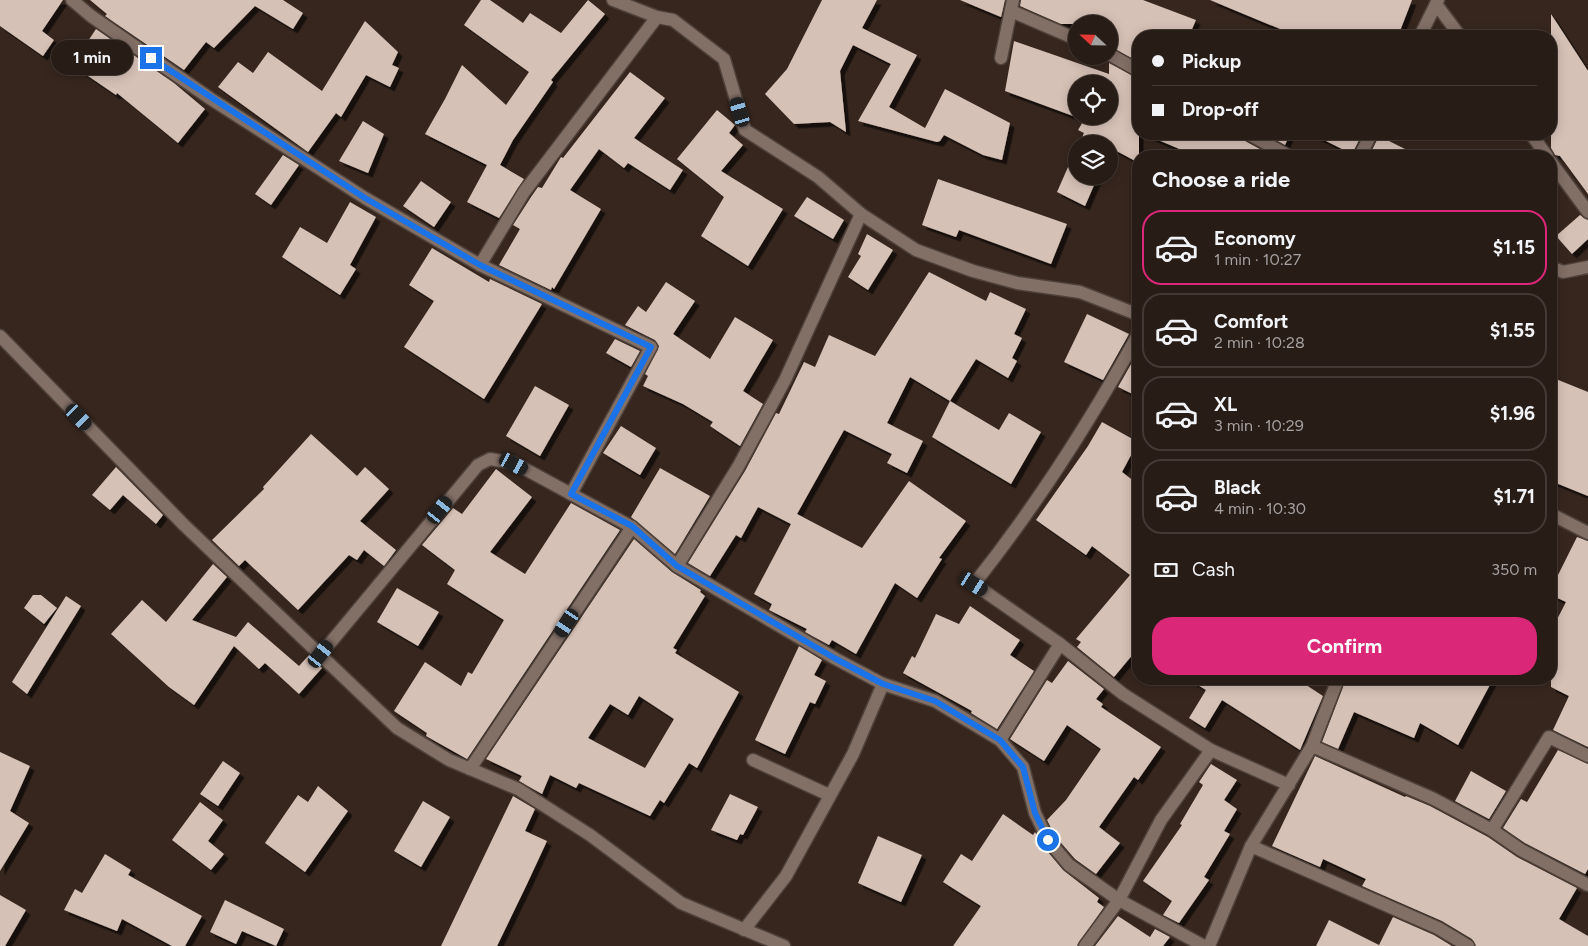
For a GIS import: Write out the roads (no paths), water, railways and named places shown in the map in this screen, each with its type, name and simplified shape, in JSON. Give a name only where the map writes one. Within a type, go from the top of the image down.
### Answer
[{"type":"street","points":[[72,0],[91,16],[211,99],[365,198],[480,265],[651,347],[571,494]]},
{"type":"street","points":[[613,0],[657,17],[673,20],[724,59],[745,130],[818,176],[861,214],[916,250],[973,271],[1017,283],[1080,292],[1132,312]]},
{"type":"street","points":[[1423,30],[1437,2],[1456,30]]},
{"type":"street","points":[[1001,58],[1012,6],[1068,35]]},
{"type":"street","points":[[480,265],[524,192],[657,17]]},
{"type":"street","points":[[1118,59],[1132,68]]},
{"type":"street","points":[[1260,140],[1277,150]]},
{"type":"street","points":[[1557,170],[1588,212]]},
{"type":"street","points":[[677,566],[738,467],[785,380],[861,214]]},
{"type":"street","points":[[1557,270],[1563,272],[1588,267]]},
{"type":"street","points":[[0,336],[184,525],[397,728],[449,760],[518,789],[590,835],[681,903],[784,946]]},
{"type":"street","points":[[1132,346],[1100,403],[1018,524],[974,584],[1060,644],[1123,694],[1211,750],[1289,785]]},
{"type":"street","points":[[321,654],[478,464],[490,458],[514,464],[632,526],[677,566],[883,684],[935,701],[1000,740],[1023,767],[1035,813],[1048,840],[1069,865],[1119,900],[1204,946]]},
{"type":"street","points":[[1557,517],[1588,533]]},
{"type":"street","points":[[470,769],[632,526]]},
{"type":"street","points":[[1000,740],[1060,644]]},
{"type":"street","points":[[744,930],[786,876],[853,754],[883,684]]},
{"type":"street","points":[[1209,946],[1252,846],[1312,746],[1336,685]]},
{"type":"street","points":[[1492,830],[1549,737],[1588,756]]},
{"type":"street","points":[[1312,746],[1434,798],[1492,830],[1521,850],[1588,885]]},
{"type":"street","points":[[1085,946],[1119,900],[1160,820],[1211,750]]},
{"type":"street","points":[[753,760],[829,795]]},
{"type":"street","points":[[1252,846],[1438,928],[1468,946]]}]
